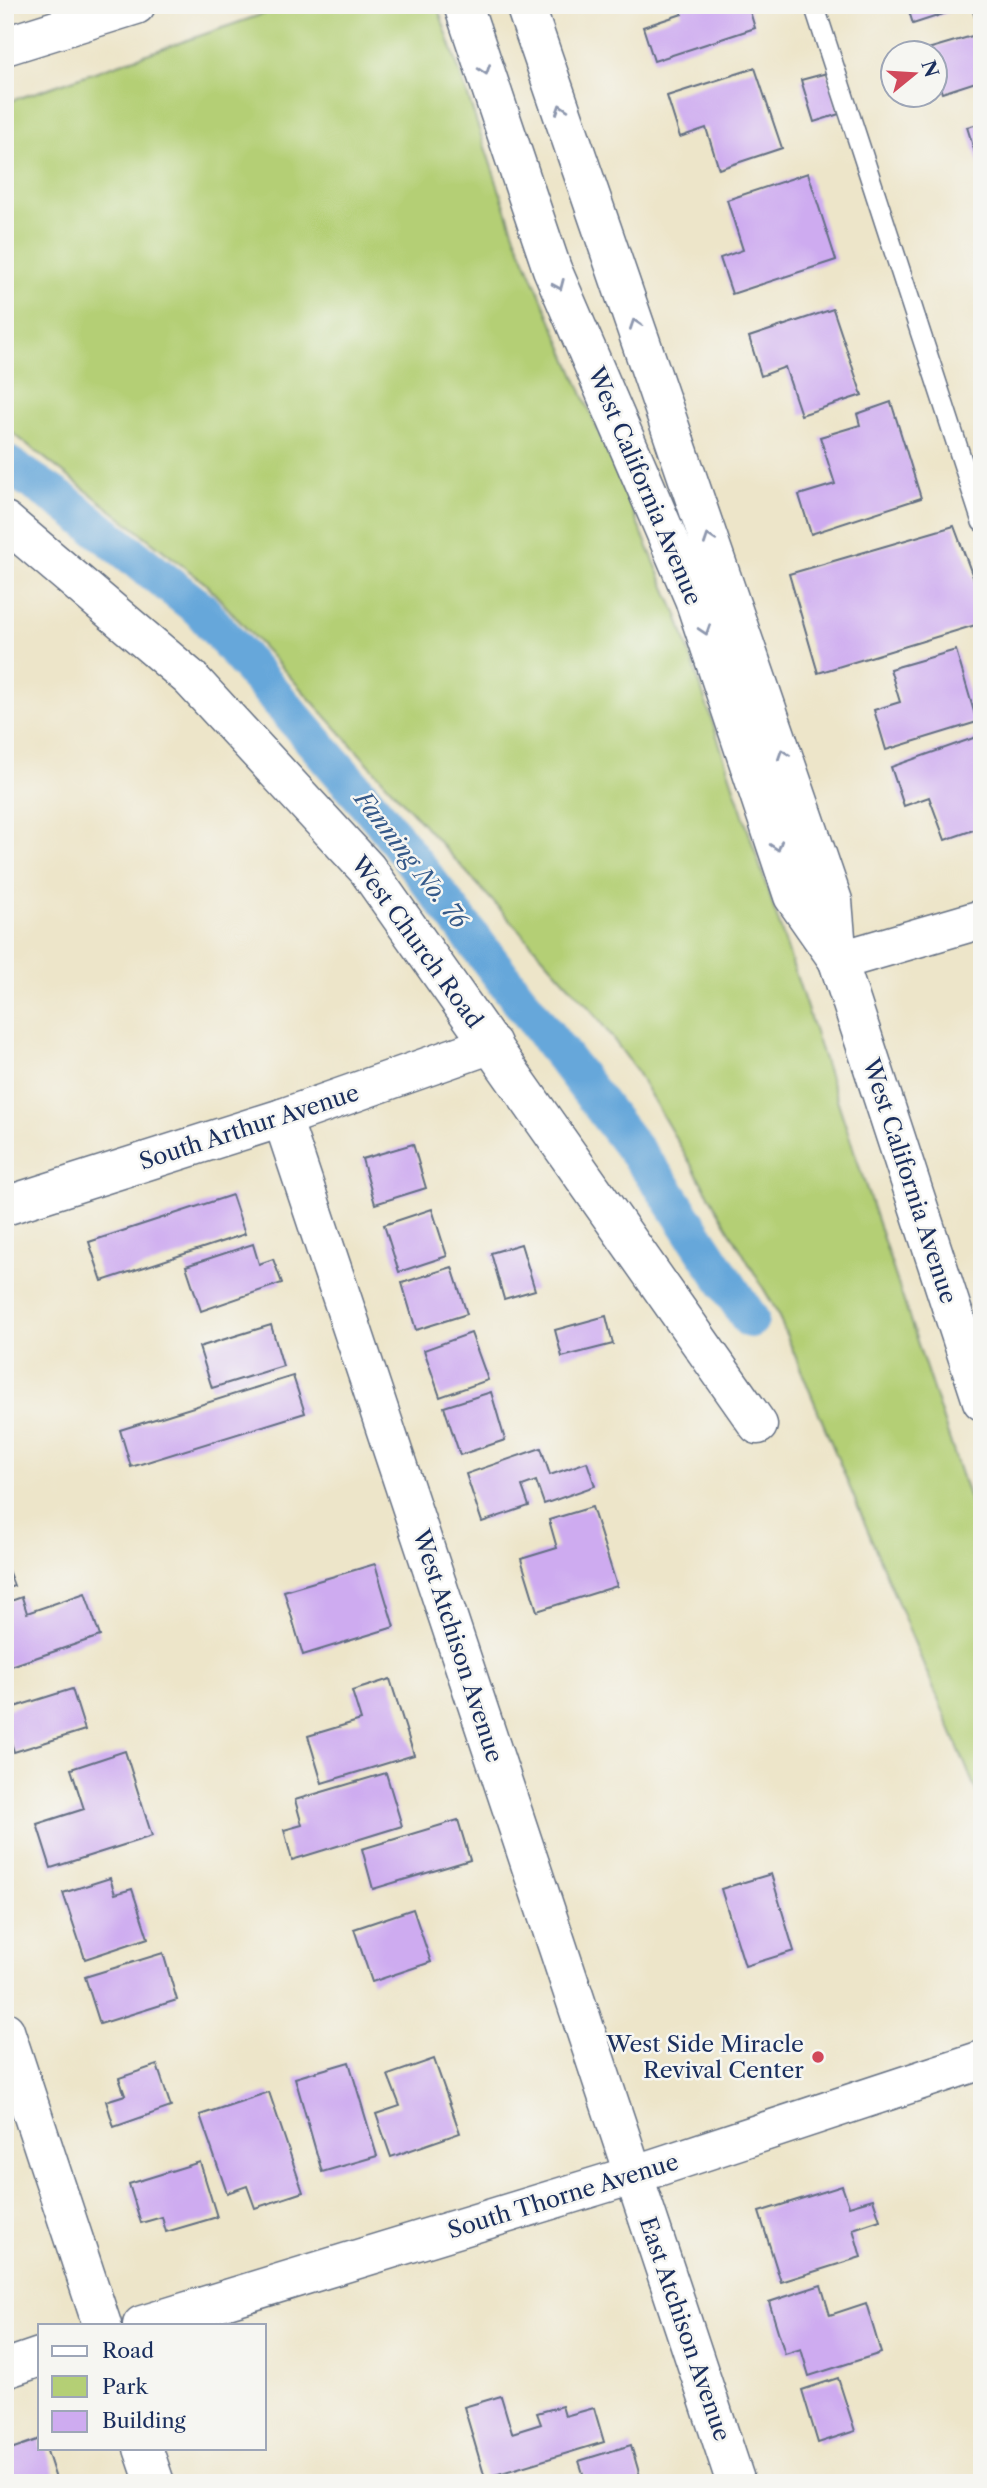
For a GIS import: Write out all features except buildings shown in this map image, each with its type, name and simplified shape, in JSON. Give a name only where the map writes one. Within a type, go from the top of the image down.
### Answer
[{"type":"street","points":[[5,46],[136,5]]},
{"type":"street","name":"West California Avenue","points":[[463,5],[552,269],[694,598],[793,896],[838,961]]},
{"type":"street","name":"West California Avenue","points":[[525,5],[833,901],[838,961],[982,1401]]},
{"type":"street","name":"West Church Road","points":[[5,521],[190,678],[367,869],[758,1425]]},
{"type":"street","points":[[838,961],[982,919]]},
{"type":"street","name":"South Arthur Avenue","points":[[5,1206],[282,1118],[492,1044]]},
{"type":"street","name":"West Atchison Avenue","points":[[282,1118],[633,2175]]},
{"type":"street","points":[[5,2031],[102,2324]]},
{"type":"street","name":"South Thorne Avenue","points":[[145,2324],[633,2175],[982,2060]]},
{"type":"street","name":"East Atchison Avenue","points":[[633,2175],[736,2483]]},
{"type":"street","points":[[5,2369],[38,2358]]},
{"type":"street","points":[[144,2450],[155,2483]]},
{"type":"lane","points":[[814,5],[982,522]]},
{"type":"green space","points":[[289,5],[437,5],[515,236],[677,615],[982,1538],[982,1805],[776,1310],[634,1067],[593,1012],[206,584],[5,427],[5,103]]},
{"type":"waterway","name":"Fanning No. 76","points":[[5,463],[64,502],[200,609],[380,818],[661,1184],[750,1319]]},
{"type":"place","name":"West Side Miracle Revival Center","points":[[818,2057]]}]
